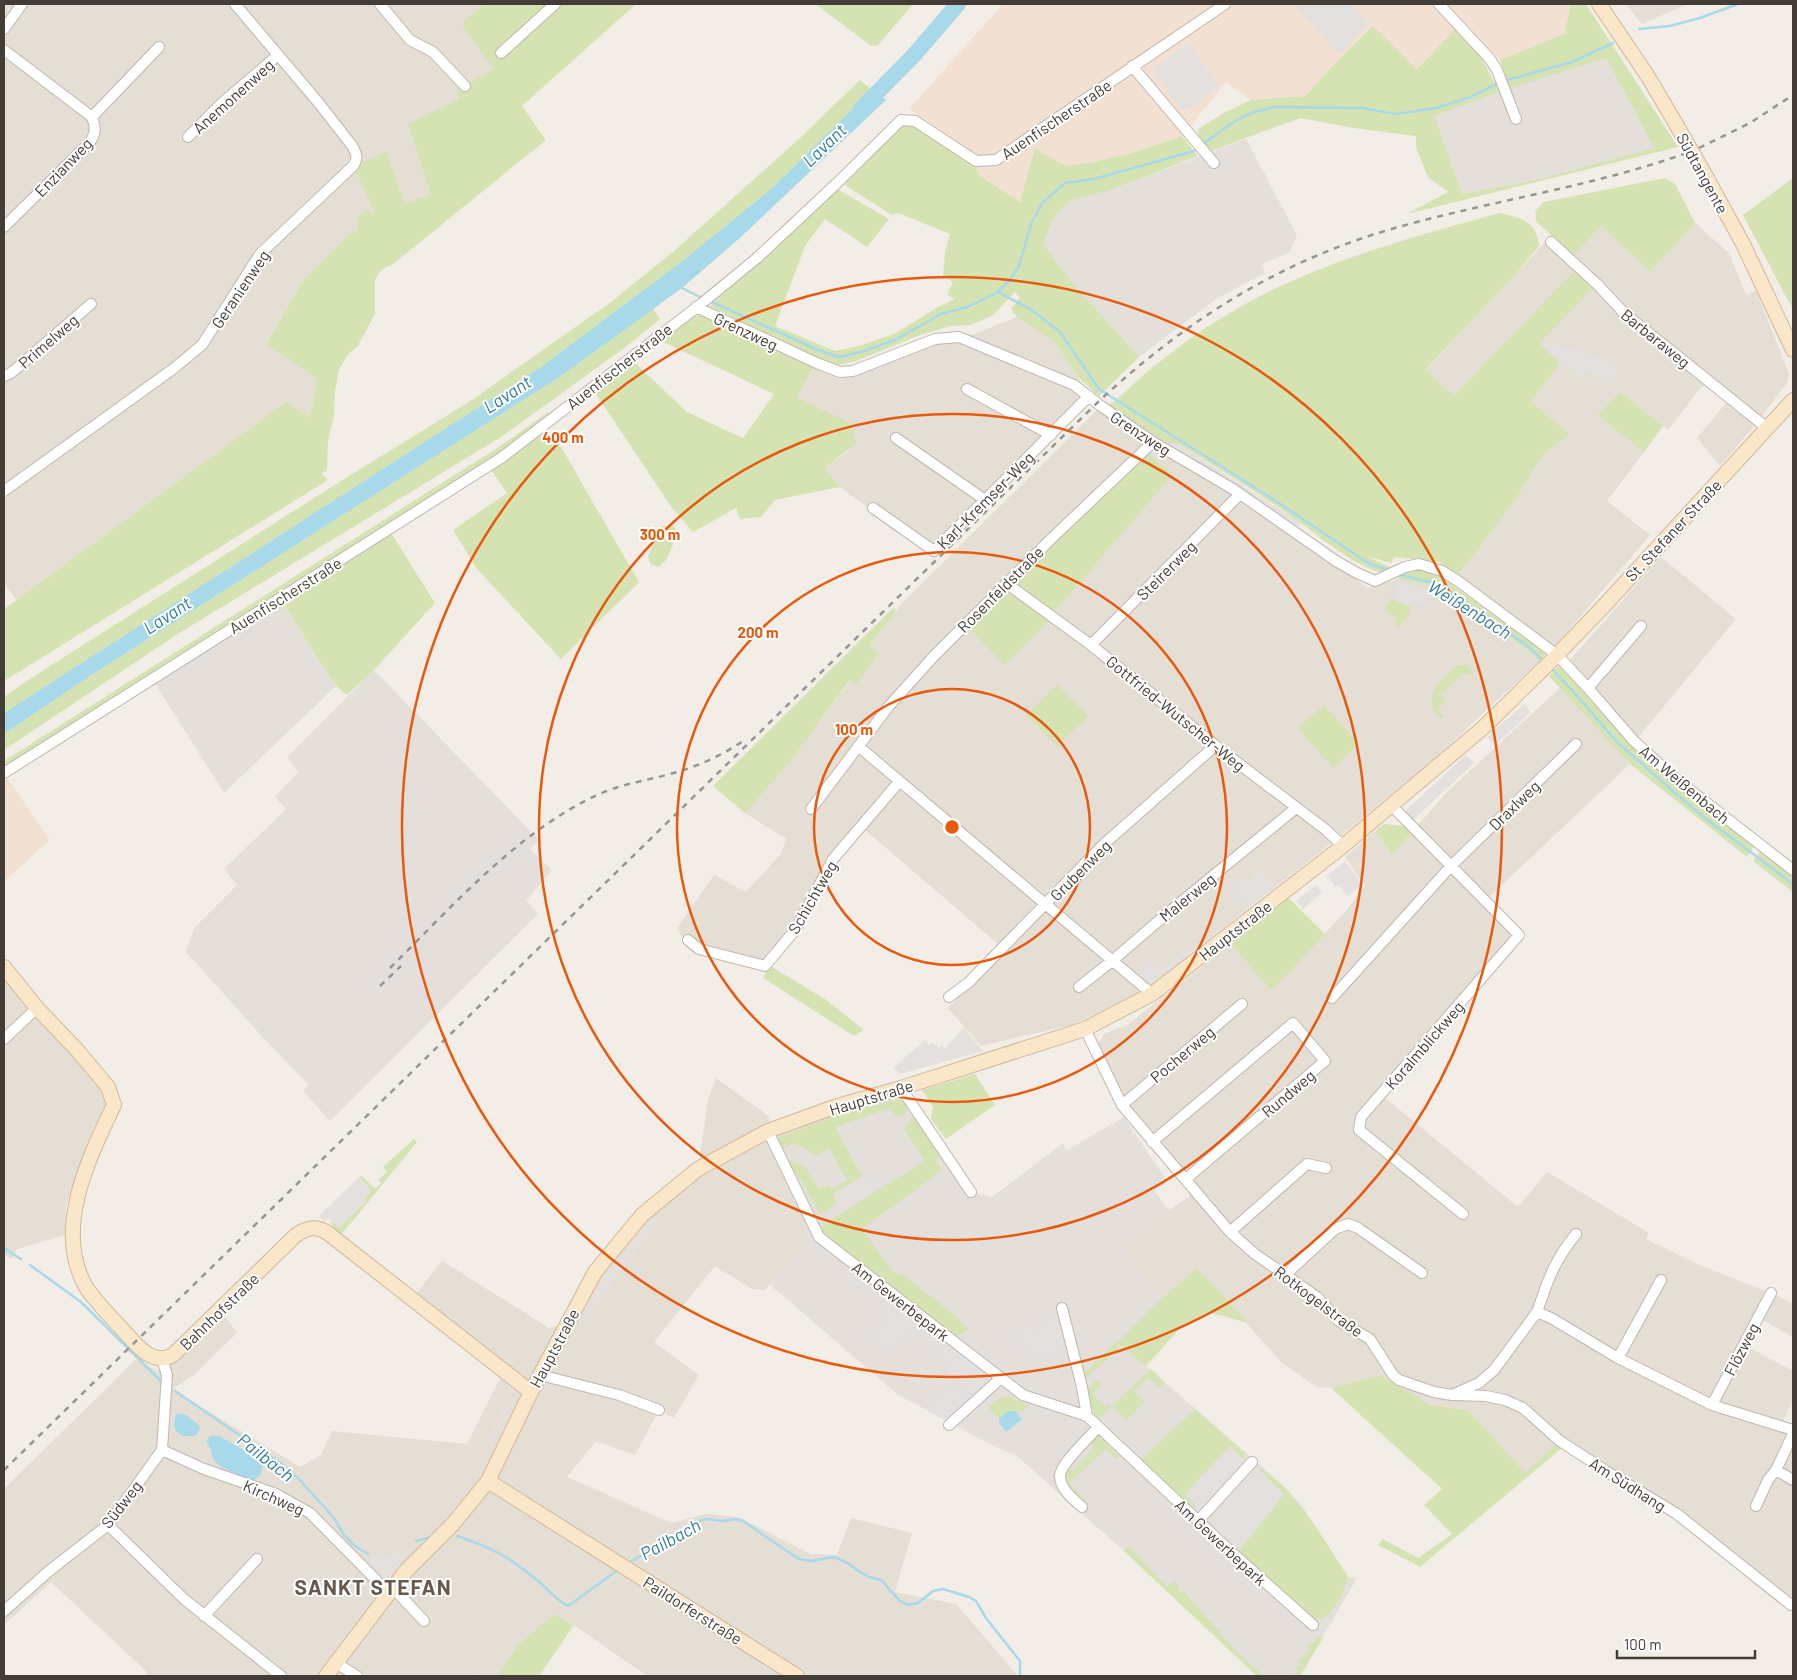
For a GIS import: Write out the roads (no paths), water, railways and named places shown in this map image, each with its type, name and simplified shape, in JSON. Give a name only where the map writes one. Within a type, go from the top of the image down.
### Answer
[{"type":"main road","name":"Südtangente","points":[[1599,4],[1647,75],[1708,180],[1743,244],[1793,350]]},
{"type":"main road","name":"St. Stefaner Straße","points":[[1551,661],[1793,400]]},
{"type":"main road","name":"Hauptstraße","points":[[326,1676],[406,1571],[453,1524],[488,1481],[531,1392],[595,1272],[642,1215],[698,1169],[768,1131],[834,1107],[901,1088],[1085,1029],[1152,994],[1343,846],[1484,727],[1551,661]]},
{"type":"main road","name":"Bahnhofstraße","points":[[4,967],[108,1087],[114,1104],[93,1150],[78,1195],[72,1224],[75,1258],[86,1287],[141,1349],[154,1357],[162,1359],[170,1357],[295,1236],[304,1230],[312,1228],[321,1229],[329,1234],[531,1392]]},
{"type":"main road","name":"Paildorferstraße","points":[[488,1481],[797,1676]]},
{"type":"street","points":[[4,29],[22,4]]},
{"type":"street","name":"Geranienweg","points":[[4,491],[173,369],[202,345],[260,254],[353,166],[357,160],[353,147],[235,4]]},
{"type":"street","points":[[380,4],[410,40],[432,52],[465,86]]},
{"type":"street","points":[[501,53],[555,4]]},
{"type":"street","name":"Auenfischerstraße","points":[[4,773],[502,458],[713,294],[836,184],[901,120],[914,121],[976,161],[996,160],[1225,4]]},
{"type":"street","points":[[1439,4],[1490,59],[1499,75],[1516,119]]},
{"type":"street","points":[[92,117],[159,47]]},
{"type":"street","name":"Enzianweg","points":[[4,50],[92,117],[95,125],[95,134],[89,144],[4,227]]},
{"type":"street","name":"Anemonenweg","points":[[188,137],[222,103],[278,55]]},
{"type":"street","points":[[1132,66],[1214,163]]},
{"type":"street","name":"Barbaraweg","points":[[1551,242],[1598,285],[1624,313],[1767,428]]},
{"type":"street","name":"Primelweg","points":[[4,376],[11,373],[91,304]]},
{"type":"street","name":"Grenzweg","points":[[698,305],[819,364],[840,372],[853,370],[935,338],[959,337],[1074,385],[1153,442],[1240,494],[1336,561],[1357,573],[1375,581],[1405,567],[1419,564],[1442,571],[1551,661]]},
{"type":"street","points":[[967,389],[1051,435]]},
{"type":"street","name":"Karl-Kremser-Weg","points":[[873,508],[934,551],[1088,396]]},
{"type":"street","points":[[896,438],[985,500]]},
{"type":"street","name":"Rosenfeldstraße","points":[[811,809],[889,706],[934,656],[1006,583],[1153,442]]},
{"type":"street","name":"Steirerweg","points":[[1091,645],[1240,494]]},
{"type":"street","name":"Gottfried-Wutscher-Weg","points":[[1006,583],[1091,645],[1215,746],[1326,830],[1343,846]]},
{"type":"street","points":[[1588,688],[1641,626]]},
{"type":"street","name":"Am Weißenbach","points":[[1551,661],[1588,688],[1632,740],[1676,778],[1793,870]]},
{"type":"street","name":"Draxlweg","points":[[1451,866],[1576,744]]},
{"type":"street","points":[[858,746],[1152,994]]},
{"type":"street","name":"Grubenweg","points":[[949,997],[969,982],[1104,844],[1215,746]]},
{"type":"street","name":"Schichtweg","points":[[688,940],[699,949],[765,966],[796,929],[833,859],[899,782]]},
{"type":"street","name":"Koralmblickweg","points":[[1391,805],[1519,935],[1360,1117],[1359,1130],[1463,1214]]},
{"type":"street","name":"Malerweg","points":[[1079,987],[1296,808]]},
{"type":"street","points":[[1332,998],[1451,866]]},
{"type":"street","name":"Pocherweg","points":[[1122,1105],[1242,1004]]},
{"type":"street","points":[[4,1038],[38,1008]]},
{"type":"street","name":"Rundweg","points":[[1152,1142],[1293,1023],[1325,1061],[1186,1179]]},
{"type":"street","name":"Rotkogelstraße","points":[[1085,1029],[1122,1105],[1230,1232],[1284,1276],[1316,1297],[1339,1321],[1370,1339],[1393,1375],[1399,1380],[1434,1392],[1452,1395]]},
{"type":"street","points":[[901,1088],[971,1192]]},
{"type":"street","name":"Am Gewerbepark","points":[[768,1131],[819,1237],[1023,1395],[1086,1416],[1313,1625]]},
{"type":"street","points":[[1230,1232],[1307,1164],[1326,1168]]},
{"type":"street","points":[[1284,1276],[1336,1229],[1348,1224],[1358,1228],[1422,1273]]},
{"type":"street","points":[[1452,1395],[1479,1383],[1494,1370],[1537,1312],[1548,1277],[1562,1251],[1576,1234]]},
{"type":"street","points":[[1618,1358],[1661,1280]]},
{"type":"street","name":"Flözweg","points":[[1712,1404],[1771,1293]]},
{"type":"street","points":[[1062,1308],[1082,1387],[1086,1416]]},
{"type":"street","points":[[1537,1312],[1551,1318],[1618,1358],[1712,1404],[1793,1430]]},
{"type":"street","points":[[162,1359],[167,1375],[162,1450]]},
{"type":"street","points":[[540,1375],[619,1395],[660,1410]]},
{"type":"street","points":[[949,1425],[1001,1378]]},
{"type":"street","name":"Am Südhang","points":[[1452,1395],[1486,1396],[1505,1400],[1523,1408],[1560,1441],[1677,1514],[1790,1605]]},
{"type":"street","points":[[1082,1507],[1062,1487],[1060,1475],[1064,1465],[1098,1428]]},
{"type":"street","points":[[1756,1506],[1793,1434]]},
{"type":"street","name":"Südweg","points":[[4,1611],[49,1571],[108,1525],[162,1450]]},
{"type":"street","name":"Kirchweg","points":[[162,1450],[204,1469],[276,1494],[310,1512],[424,1621]]},
{"type":"street","points":[[1198,1521],[1252,1462]]},
{"type":"street","points":[[1776,1470],[1793,1480]]},
{"type":"street","points":[[108,1525],[184,1599],[282,1676]]},
{"type":"street","points":[[204,1616],[257,1559]]},
{"type":"street","points":[[336,1663],[356,1676]]},
{"type":"water","points":[[872,90],[886,100],[742,236],[682,288],[561,376],[85,679],[4,734],[4,713],[541,367],[680,263],[771,189]]},
{"type":"water","points":[[1008,1411],[1015,1411],[1022,1419],[1006,1432],[999,1423],[999,1419]]},
{"type":"water","points":[[177,1413],[186,1415],[200,1426],[197,1435],[181,1435],[175,1429],[174,1424]]},
{"type":"water","points":[[210,1436],[219,1436],[261,1460],[263,1465],[260,1476],[254,1480],[249,1479],[217,1463],[206,1441]]},
{"type":"waterway","name":"Lavant","points":[[861,109],[914,55],[958,4]]},
{"type":"waterway","points":[[1639,29],[1670,26],[1700,18],[1738,4]]},
{"type":"waterway","points":[[1504,81],[1572,62],[1613,43]]},
{"type":"waterway","points":[[1203,144],[1232,123],[1251,113],[1275,107],[1361,108],[1397,114],[1436,108],[1468,98],[1499,83]]},
{"type":"waterway","points":[[710,301],[818,350],[840,357],[861,352],[895,340],[941,314],[970,306],[998,292],[1009,281],[1019,266],[1031,224],[1042,203],[1065,183],[1094,179],[1199,148]]},
{"type":"waterway","points":[[680,287],[702,298]]},
{"type":"waterway","name":"Weißenbach","points":[[998,292],[1032,310],[1060,332],[1099,389],[1273,499],[1368,563],[1390,571]]},
{"type":"waterway","name":"Weißenbach","points":[[1397,574],[1434,583],[1529,647],[1543,661]]},
{"type":"waterway","name":"Weißenbach","points":[[1551,668],[1618,743],[1701,815],[1793,884]]},
{"type":"waterway","name":"Pailbach","points":[[4,1248],[21,1259]]},
{"type":"waterway","name":"Pailbach","points":[[30,1265],[81,1302],[160,1380]]},
{"type":"waterway","name":"Pailbach","points":[[175,1391],[279,1462],[299,1479],[334,1518],[344,1535],[355,1546],[368,1554]]},
{"type":"waterway","name":"Pailbach","points":[[632,1561],[673,1538],[693,1523],[706,1519],[723,1521],[735,1519],[743,1521],[799,1559],[811,1561],[834,1557],[848,1563],[869,1577],[881,1580],[900,1601],[908,1605],[918,1603],[933,1591],[943,1589],[969,1597],[976,1601],[986,1618],[1020,1661],[1020,1676]]},
{"type":"waterway","name":"Pailbach","points":[[457,1536],[480,1544],[509,1560],[568,1606],[618,1570]]},
{"type":"waterway","name":"Pailbach","points":[[416,1541],[427,1538]]},
{"type":"railway","points":[[1699,148],[1750,123],[1793,95]]},
{"type":"railway","points":[[4,1470],[1097,403],[1164,346],[1199,320],[1273,276],[1352,242],[1431,218],[1613,176],[1684,154]]},
{"type":"railway","points":[[390,968],[487,872],[539,829],[567,811],[606,791],[700,764],[746,739]]},
{"type":"railway","points":[[380,986],[401,966]]},
{"type":"district","name":"SANKT STEFAN","points":[[373,1586]]}]
